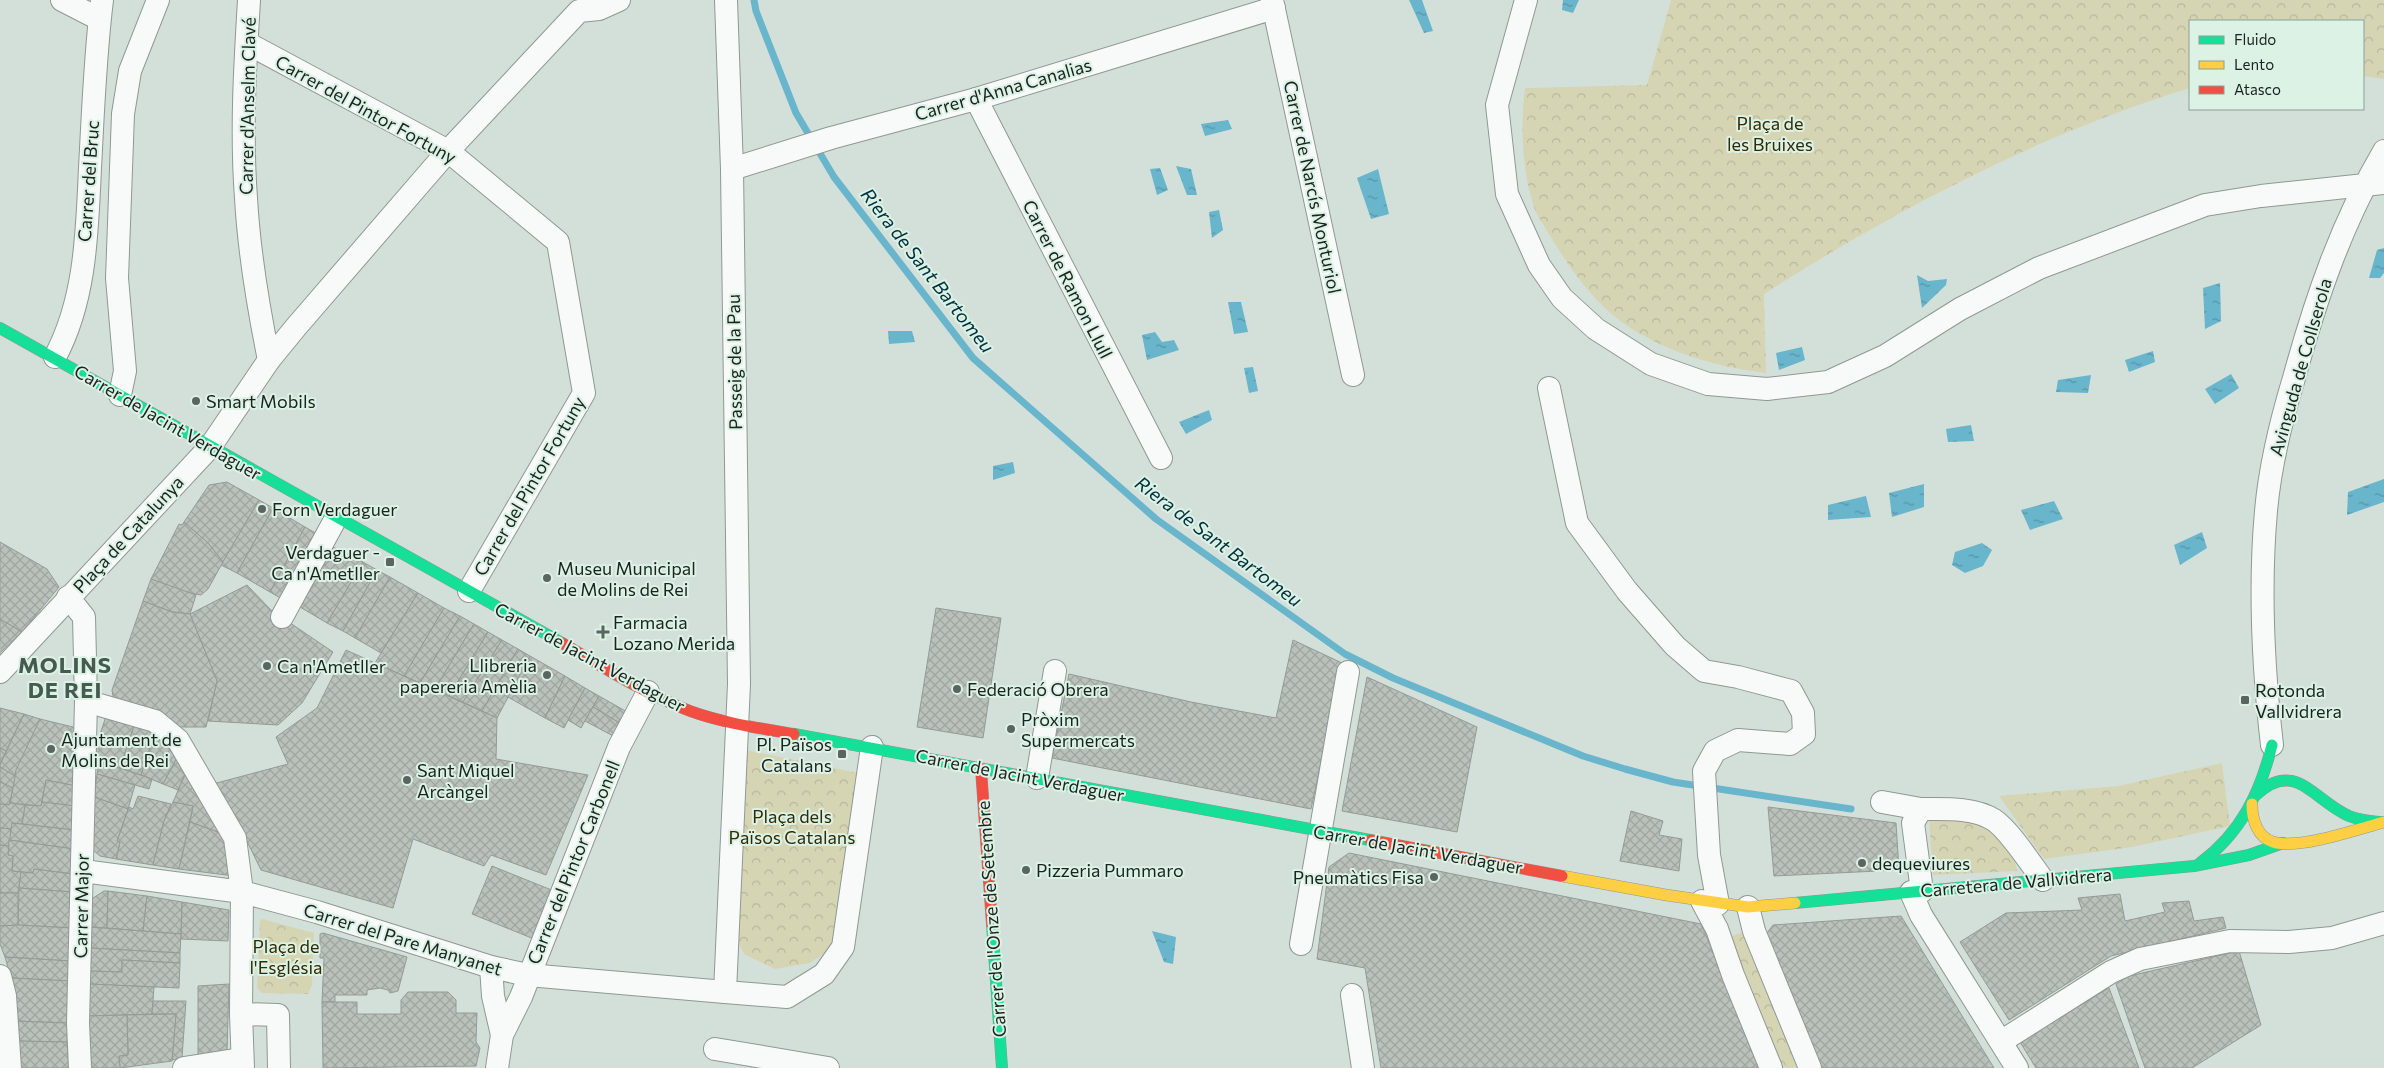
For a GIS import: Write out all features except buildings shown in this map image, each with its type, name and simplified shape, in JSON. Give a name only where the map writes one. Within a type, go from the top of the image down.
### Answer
[{"type":"main road","name":"Carrer de Jacint Verdaguer","points":[[0,328],[55,357],[210,447],[648,692],[690,710],[738,724],[872,747],[1320,832],[1710,902],[1748,907]]},
{"type":"main road","points":[[2194,866],[2224,845],[2236,832],[2254,799],[2269,760],[2277,752]]},
{"type":"main road","points":[[2290,768],[2316,806]]},
{"type":"main road","name":"Carrer de l'Onze de Setembre","points":[[981,769],[1002,1068]]},
{"type":"main road","points":[[2290,779],[2350,816],[2384,822],[2287,843],[2273,842],[2258,830],[2251,813],[2254,799],[2270,782],[2290,779]]},
{"type":"main road","points":[[2287,843],[2308,833]]},
{"type":"main road","name":"Carretera de Vallvidrera","points":[[1748,907],[2194,866],[2249,855],[2287,843]]},
{"type":"street","points":[[62,0],[100,10]]},
{"type":"street","points":[[120,395],[125,371],[117,278],[123,114],[130,71],[158,0]]},
{"type":"street","name":"Carrer d'Anselm Clavé","points":[[249,0],[244,146],[246,197],[250,250],[269,360]]},
{"type":"street","name":"Plaça de Catalunya","points":[[84,744],[86,701],[84,617],[68,597],[210,447],[269,360],[448,152],[579,11],[598,9],[618,0]]},
{"type":"street","name":"Passeig de la Pau","points":[[726,0],[732,170],[738,724]]},
{"type":"street","points":[[1526,0],[1497,105],[1506,194],[1539,265],[1562,298],[1596,329],[1651,364],[1708,384],[1767,389],[1828,382],[1885,356],[1960,309],[2039,268],[2196,209],[2261,196],[2375,183]]},
{"type":"street","name":"Carrer d'Anna Canalias","points":[[732,170],[831,138],[976,99],[1273,4]]},
{"type":"street","name":"Carrer de Narcís Monturiol","points":[[1273,4],[1353,375]]},
{"type":"street","name":"Carrer del Bruc","points":[[55,357],[68,331],[79,295],[88,216],[100,10]]},
{"type":"street","name":"Carrer del Pintor Fortuny","points":[[247,43],[448,152],[558,242],[584,393],[469,591]]},
{"type":"street","name":"Carrer de Ramon Llull","points":[[976,99],[1161,458]]},
{"type":"street","name":"Avinguda de Collserola","points":[[2277,752],[2265,683],[2262,570],[2266,509],[2274,459],[2284,413],[2309,323],[2346,222],[2375,183],[2384,151]]},
{"type":"street","points":[[124,342],[133,352],[133,372]]},
{"type":"street","points":[[1549,388],[1577,523],[1627,591],[1675,646],[1704,671],[1738,677],[1791,691],[1803,713],[1804,734],[1790,744],[1738,740],[1715,751],[1704,771],[1710,902],[1717,929],[1739,991],[1770,1068]]},
{"type":"street","points":[[282,617],[336,518]]},
{"type":"street","points":[[4,661],[68,597]]},
{"type":"street","points":[[1037,778],[1055,671]]},
{"type":"street","points":[[1301,944],[1348,672]]},
{"type":"street","name":"Carrer del Pintor Carbonell","points":[[497,1068],[502,1035],[521,997],[619,747],[648,692]]},
{"type":"street","points":[[86,701],[155,721],[178,740],[235,838],[242,892],[242,1063],[184,1068]]},
{"type":"street","points":[[738,724],[724,992],[787,997],[824,974],[842,947],[872,747]]},
{"type":"street","name":"Carrer Major","points":[[80,1068],[78,1023],[83,871],[84,744]]},
{"type":"street","points":[[1882,802],[1921,810],[1957,810],[1994,820],[2043,880]]},
{"type":"street","points":[[1921,810],[1913,824],[1917,892],[1922,915],[2018,1068]]},
{"type":"street","name":"Carrer del Pare Manyanet","points":[[83,871],[242,892],[317,912],[491,967],[528,976],[724,992]]},
{"type":"street","points":[[1748,907],[1754,931],[1810,1068]]},
{"type":"street","points":[[2002,1040],[2111,972],[2140,959],[2230,941],[2289,942],[2332,938],[2384,923]]},
{"type":"street","name":"Carrer del Pintor Carbonell","points":[[491,967],[493,996],[502,1035]]},
{"type":"street","points":[[0,976],[6,996],[10,1068]]},
{"type":"street","points":[[1352,995],[1363,1068]]},
{"type":"street","points":[[241,1014],[278,1015],[279,1068]]},
{"type":"street","points":[[715,1049],[828,1068]]},
{"type":"green space","name":"Plaça de les Bruixes","points":[[1671,0],[2384,0],[2384,79],[2364,76],[2364,20],[2189,20],[2189,88],[2079,128],[1971,176],[1866,232],[1764,294],[1766,373],[1716,364],[1684,354],[1652,340],[1623,323],[1597,300],[1575,274],[1534,207],[1524,161],[1523,116],[1525,88],[1647,85]]},
{"type":"green space","name":"Plaça dels Països Catalans","points":[[732,747],[863,774],[837,945],[810,963],[775,969],[744,954],[729,923]]},
{"type":"green space","points":[[2222,763],[2230,826],[2132,847],[2044,859],[1999,796],[2118,786]]},
{"type":"green space","points":[[1929,819],[1991,822],[2011,841],[2017,871],[1933,875]]},
{"type":"green space","name":"Plaça de l'Església","points":[[262,919],[314,933],[312,985],[308,994],[262,993],[257,988],[260,921]]},
{"type":"green space","points":[[1745,931],[1800,1065],[1792,1068],[1780,1068],[1727,938]]},
{"type":"water","points":[[1409,0],[1422,0],[1433,31],[1424,33]]},
{"type":"water","points":[[1563,0],[1579,0],[1573,13],[1562,10]]},
{"type":"water","points":[[1228,120],[1232,129],[1205,136],[1201,124]]},
{"type":"water","points":[[1176,166],[1191,169],[1197,195],[1187,195]]},
{"type":"water","points":[[1160,168],[1168,190],[1157,195],[1150,169]]},
{"type":"water","points":[[1378,169],[1389,214],[1371,219],[1357,178]]},
{"type":"water","points":[[1219,210],[1223,230],[1212,238],[1209,212]]},
{"type":"water","points":[[2384,248],[2384,273],[2380,278],[2369,278],[2377,250]]},
{"type":"water","points":[[1917,275],[1928,281],[1947,279],[1946,285],[1922,308]]},
{"type":"water","points":[[2220,283],[2221,321],[2205,329],[2203,288]]},
{"type":"water","points":[[1228,302],[1241,302],[1248,332],[1234,334]]},
{"type":"water","points":[[888,331],[912,331],[915,342],[889,344]]},
{"type":"water","points":[[1155,332],[1162,342],[1174,340],[1179,350],[1147,360],[1142,335]]},
{"type":"water","points":[[1802,347],[1805,360],[1779,370],[1776,353]]},
{"type":"water","points":[[2153,351],[2155,362],[2129,372],[2125,360]]},
{"type":"water","points":[[1253,367],[1258,391],[1249,393],[1244,368]]},
{"type":"water","points":[[2231,374],[2239,388],[2215,404],[2205,389]]},
{"type":"water","points":[[2091,375],[2088,393],[2056,392],[2058,380]]},
{"type":"water","points":[[1209,410],[1212,420],[1186,434],[1179,422]]},
{"type":"water","points":[[1971,425],[1974,441],[1948,442],[1946,429]]},
{"type":"water","points":[[1013,462],[1015,473],[993,480],[993,466]]},
{"type":"water","points":[[2384,479],[2384,502],[2347,515],[2348,492]]},
{"type":"water","points":[[1924,484],[1924,507],[1892,517],[1889,493]]},
{"type":"water","points":[[1866,496],[1871,517],[1828,520],[1828,505]]},
{"type":"water","points":[[2054,501],[2063,519],[2030,530],[2021,510]]},
{"type":"water","points":[[2202,532],[2207,548],[2180,565],[2174,545]]},
{"type":"water","points":[[1982,543],[1992,550],[1983,566],[1965,573],[1952,565],[1955,552]]},
{"type":"water","points":[[1152,931],[1176,937],[1173,964],[1164,962]]},
{"type":"waterway","name":"Riera de Sant Bartomeu","points":[[754,0],[756,11],[796,113],[834,177],[973,358],[1156,519],[1345,654],[1393,678],[1583,756],[1625,769],[1673,782],[1851,809]]},
{"type":"traffic: fast","points":[[0,328],[562,643]]},
{"type":"traffic: fast","points":[[794,734],[1370,840]]},
{"type":"traffic: fast","points":[[2200,863],[2227,839],[2247,811],[2255,796],[2272,745]]},
{"type":"traffic: fast","points":[[2256,795],[2270,785],[2282,781],[2293,781],[2304,786],[2349,816],[2380,822]]},
{"type":"traffic: fast","points":[[1795,903],[2194,866],[2249,855],[2283,843]]},
{"type":"traffic: fast","points":[[992,924],[1002,1068]]},
{"type":"traffic: slow","points":[[2252,804],[2254,821],[2259,832],[2268,840],[2284,844],[2328,838],[2384,822]]},
{"type":"traffic: slow","points":[[1562,876],[1666,895],[1748,907],[1795,903]]},
{"type":"traffic: jam","points":[[562,643],[609,671],[690,711],[728,722],[794,734]]},
{"type":"traffic: jam","points":[[981,769],[992,924]]},
{"type":"traffic: jam","points":[[1370,840],[1562,876]]},
{"type":"place","name":"Smart Mobils","points":[[196,401]]},
{"type":"place","name":"Forn Verdaguer","points":[[262,509]]},
{"type":"place","name":"Verdaguer - Ca n'Ametller","points":[[390,562]]},
{"type":"place","name":"Museu Municipal de Molins de Rei","points":[[547,578]]},
{"type":"place","name":"Farmacia Lozano Merida","points":[[603,632]]},
{"type":"place","name":"Ca n'Ametller","points":[[267,666]]},
{"type":"place","name":"Llibreria papereria Amèlia","points":[[547,675]]},
{"type":"place","name":"Federació Obrera","points":[[957,689]]},
{"type":"place","name":"Rotonda Vallvidrera","points":[[2245,700]]},
{"type":"place","name":"Pròxim Supermercats","points":[[1011,729]]},
{"type":"place","name":"Ajuntament de Molins de Rei","points":[[51,749]]},
{"type":"place","name":"Pl. Països Catalans","points":[[842,754]]},
{"type":"place","name":"Sant Miquel Arcàngel","points":[[407,780]]},
{"type":"place","name":"dequeviures","points":[[1862,863]]},
{"type":"place","name":"Pizzeria Pummaro","points":[[1026,870]]},
{"type":"place","name":"Pneumàtics Fisa","points":[[1434,877]]},
{"type":"district","name":"MOLINS DE REI","points":[[65,676]]}]
